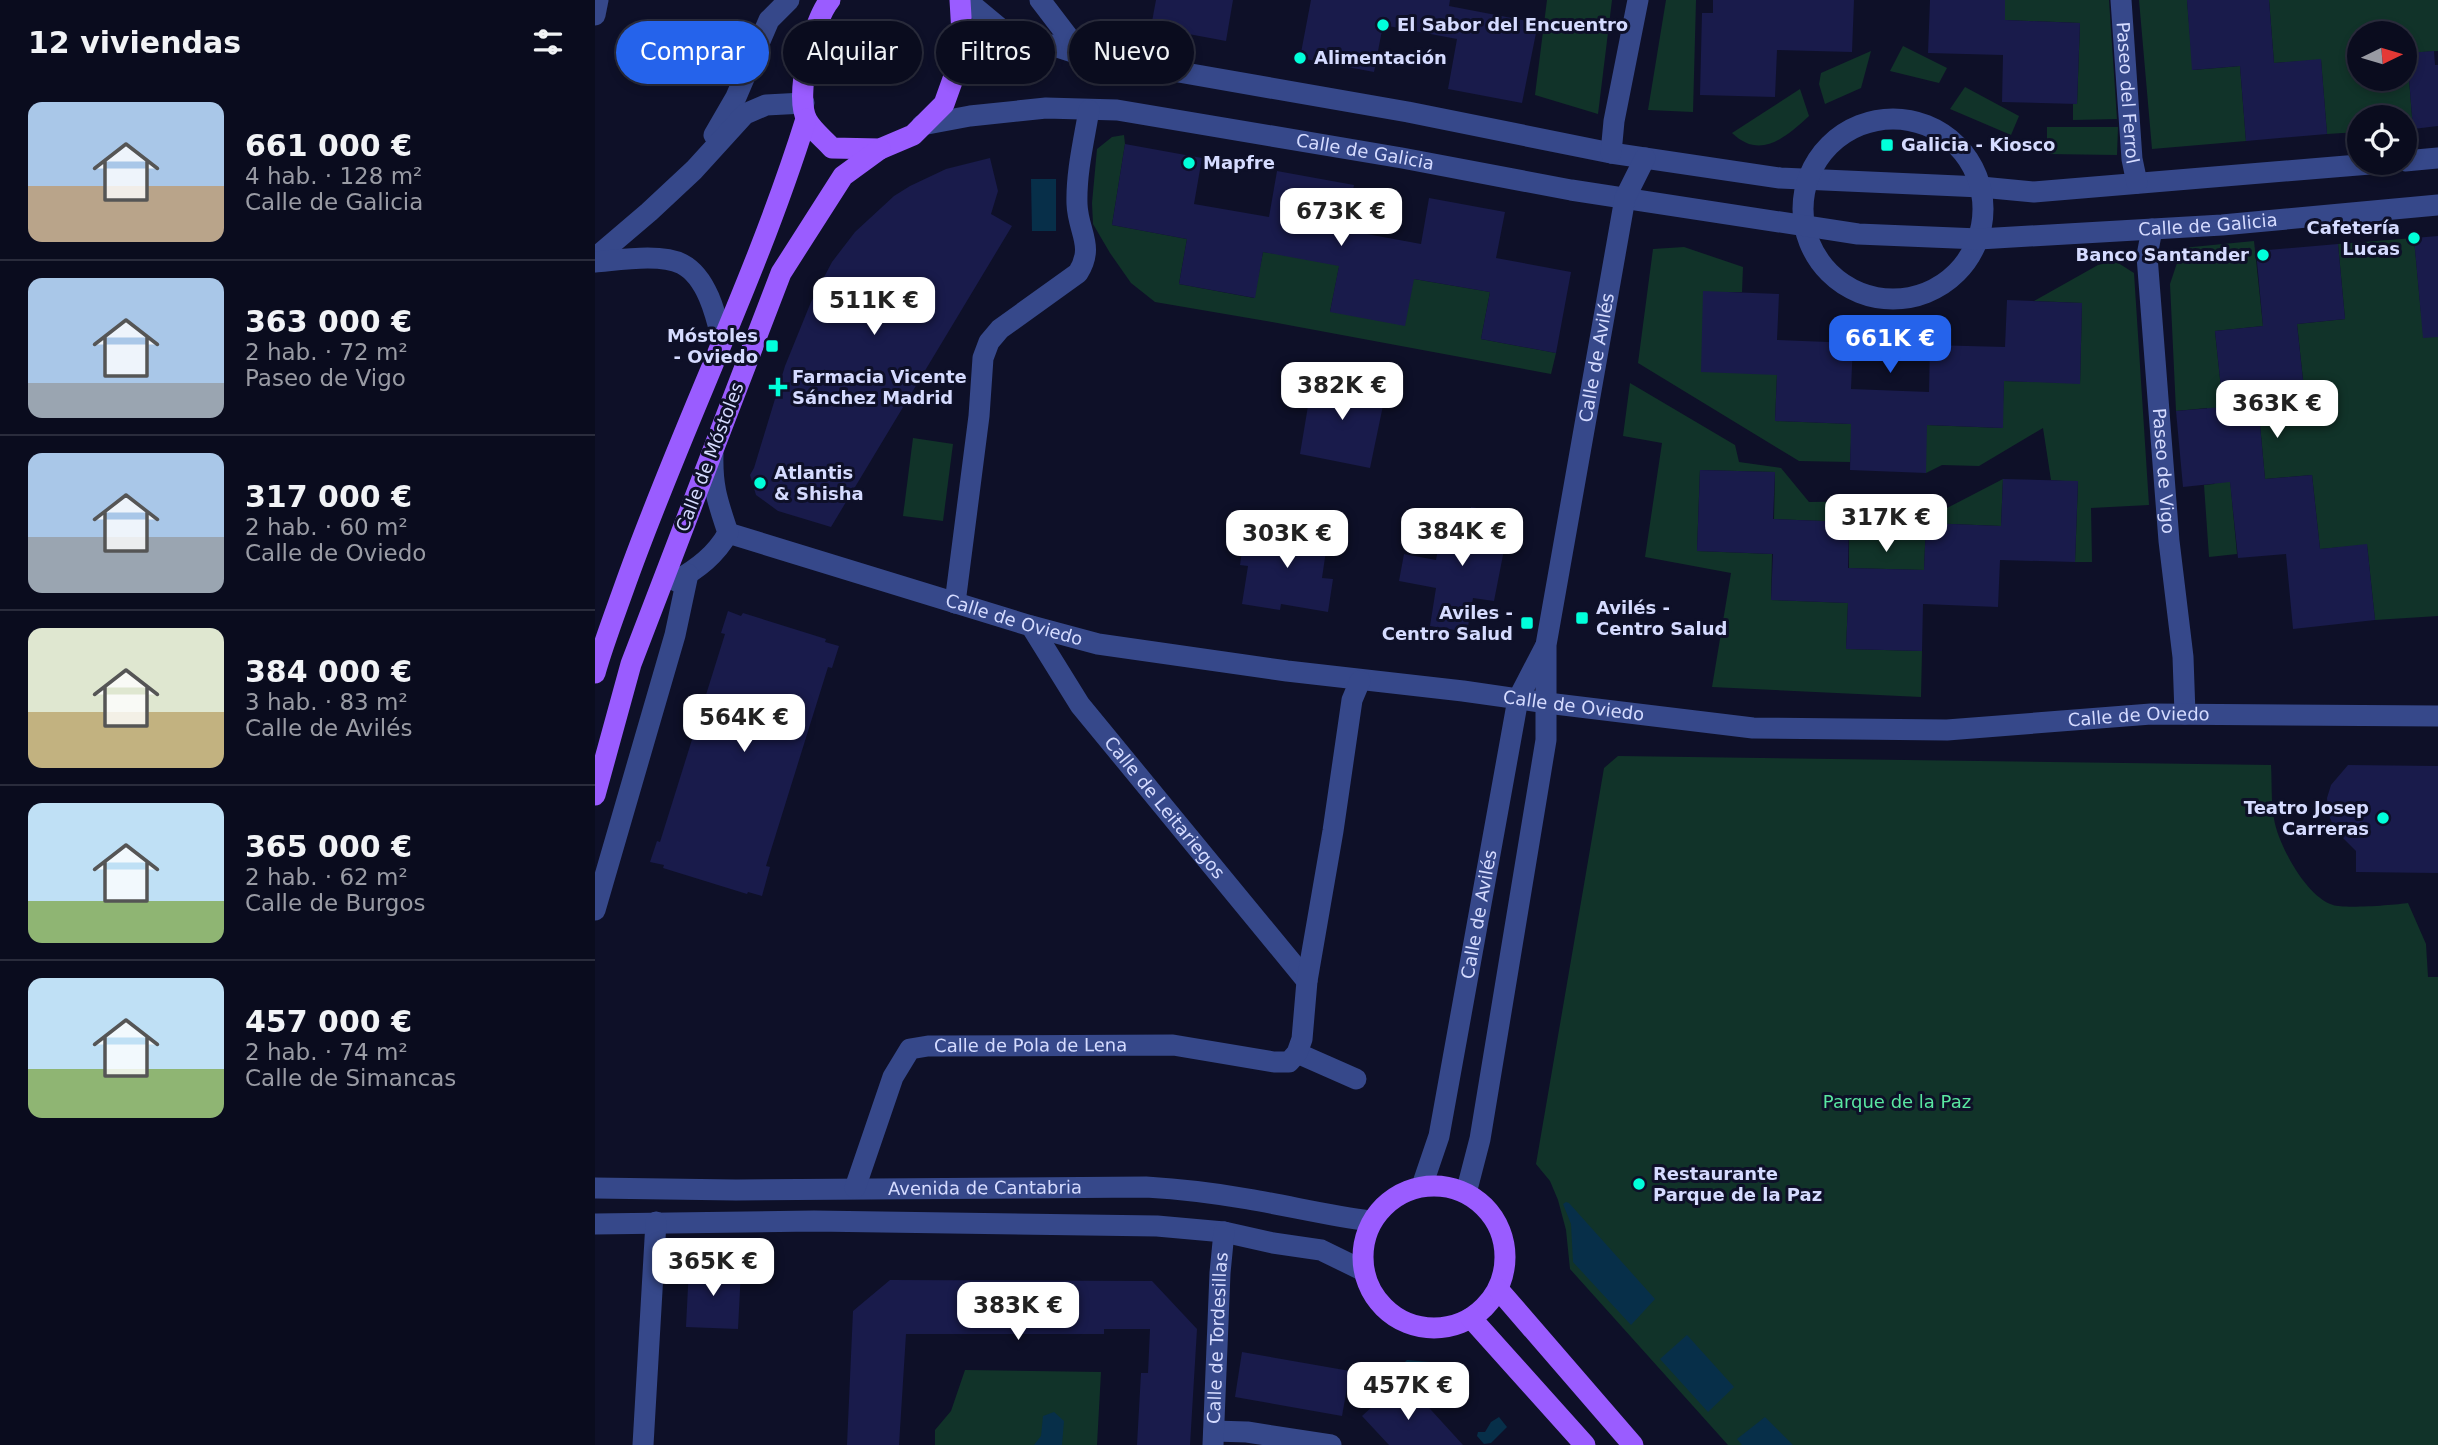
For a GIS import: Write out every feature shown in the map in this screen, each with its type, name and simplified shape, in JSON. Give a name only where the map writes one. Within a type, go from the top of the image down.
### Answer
[{"type":"main road","name":"Calle de Móstoles","points":[[595,673],[651,512],[788,176],[805,111],[803,84],[811,42],[829,0]]},
{"type":"main road","points":[[805,111],[832,148],[880,149],[912,135],[944,104],[963,51],[960,0]]},
{"type":"main road","name":"Calle de Móstoles","points":[[595,795],[631,664],[781,273],[843,176],[880,149]]},
{"type":"main road","points":[[1422,1186],[1445,1186],[1466,1193],[1484,1206],[1497,1224],[1504,1245],[1504,1268],[1498,1289],[1487,1305],[1471,1318],[1446,1328],[1418,1327],[1393,1316],[1374,1296],[1364,1270],[1362,1254],[1371,1221],[1385,1205],[1402,1192],[1422,1186]]},
{"type":"main road","points":[[1498,1289],[1633,1445]]},
{"type":"main road","points":[[1471,1318],[1585,1445]]},
{"type":"street","points":[[595,15],[598,0]]},
{"type":"street","points":[[694,170],[736,97],[769,20],[789,0]]},
{"type":"street","points":[[966,0],[1001,29],[1069,51]]},
{"type":"street","points":[[1040,0],[1069,38]]},
{"type":"street","points":[[1611,153],[1614,121],[1639,0]]},
{"type":"street","name":"Paseo del Ferrol","points":[[2121,0],[2132,159],[2137,183]]},
{"type":"street","points":[[1194,75],[1611,153],[1780,178],[2034,192],[2347,166]]},
{"type":"street","points":[[595,260],[694,170],[745,114],[766,105],[805,111]]},
{"type":"street","name":"Calle de Galicia","points":[[922,125],[970,116],[1046,108],[1117,110],[1625,198],[1859,234],[1979,239],[2152,229],[2438,205]]},
{"type":"street","points":[[955,603],[979,416],[983,358],[989,342],[1000,329],[1078,273],[1085,262],[1087,247],[1077,205],[1089,110]]},
{"type":"street","points":[[1889,118],[1915,121],[1937,130],[1956,144],[1971,163],[1981,187],[1984,213],[1979,239],[1966,263],[1948,281],[1927,293],[1904,299],[1879,299],[1856,292],[1837,280],[1812,249],[1805,226],[1804,198],[1809,178],[1826,149],[1842,134],[1863,124],[1889,118]]},
{"type":"street","name":"Calle de Avilés","points":[[1466,1193],[1480,1139],[1546,740],[1546,645],[1625,198],[1645,158]]},
{"type":"street","points":[[2417,160],[2438,158]]},
{"type":"street","name":"Paseo de Vigo","points":[[2152,229],[2147,256],[2169,541],[2183,657],[2185,715]]},
{"type":"street","points":[[595,260],[656,258],[682,264],[698,278],[714,309],[722,340]]},
{"type":"street","points":[[659,591],[688,574],[721,546],[728,533],[712,480],[713,450]]},
{"type":"street","name":"Calle de Oviedo","points":[[728,533],[1098,644],[1360,681],[1753,728],[1947,730],[2151,714],[2438,716]]},
{"type":"street","points":[[595,910],[675,635],[688,574]]},
{"type":"street","name":"Calle de Leitariegos","points":[[1031,626],[1080,705],[1307,981]]},
{"type":"street","name":"Calle de Avilés","points":[[1422,1186],[1439,1136],[1518,699],[1546,645]]},
{"type":"street","points":[[1356,1079],[1297,1053],[1302,1039],[1307,981],[1352,700],[1360,681]]},
{"type":"street","name":"Calle de Pola de Lena","points":[[855,1188],[893,1077],[910,1049],[928,1046],[1173,1045],[1274,1062],[1289,1062],[1297,1053]]},
{"type":"street","name":"Avenida de Cantabria","points":[[595,1188],[1005,1190],[1146,1187],[1251,1199],[1327,1216],[1371,1221]]},
{"type":"street","name":"Avenida de Cantabria","points":[[595,1224],[814,1221],[1157,1226],[1224,1232],[1321,1250],[1364,1270]]},
{"type":"street","points":[[643,1445],[656,1222]]},
{"type":"street","name":"Calle de Tordesillas","points":[[1214,1438],[1224,1232]]},
{"type":"street","points":[[1214,1438],[1247,1433],[1331,1445]]},
{"type":"green space","points":[[1547,0],[1612,0],[1598,114],[1535,95]]},
{"type":"green space","points":[[1666,0],[1696,0],[1693,112],[1648,110]]},
{"type":"green space","points":[[2005,0],[2109,0],[2117,119],[2073,120],[2073,104],[2077,104],[2080,23],[2004,20]]},
{"type":"green space","points":[[2139,0],[2187,0],[2193,70],[2240,66],[2246,141],[2152,149]]},
{"type":"green space","points":[[2269,0],[2438,0],[2438,51],[2417,52],[2417,21],[2347,21],[2347,91],[2410,91],[2411,105],[2347,105],[2347,133],[2327,134],[2321,60],[2274,63]]},
{"type":"green space","points":[[1903,46],[1947,68],[1939,83],[1890,71]]},
{"type":"green space","points":[[1871,51],[1861,88],[1825,104],[1819,84],[1821,73]]},
{"type":"green space","points":[[1965,87],[2019,116],[2011,135],[1950,109]]},
{"type":"green space","points":[[1800,89],[1809,116],[1791,132],[1772,143],[1762,145],[1742,141],[1732,133]]},
{"type":"green space","points":[[2047,127],[2118,127],[2117,155],[2047,154]]},
{"type":"green space","points":[[1124,135],[1125,144],[1112,225],[1187,239],[1179,284],[1254,298],[1263,252],[1340,262],[1330,312],[1414,279],[1490,292],[1481,339],[1556,353],[1551,374],[1155,302],[1131,283],[1093,224],[1092,203],[1097,149],[1112,137]]},
{"type":"green space","points":[[2414,238],[2421,313],[2438,312],[2438,616],[2375,620],[2367,545],[2320,549],[2312,475],[2265,479],[2258,403],[2305,398],[2297,324],[2345,319],[2338,244]]},
{"type":"green space","points":[[2254,241],[2263,326],[2215,331],[2223,407],[2209,422],[2207,408],[2176,411],[2170,284],[2182,248]]},
{"type":"green space","points":[[1684,247],[1743,267],[1742,292],[1703,292],[1777,375],[1775,421],[1852,424],[1850,462],[1799,461],[1638,363],[1653,249]]},
{"type":"green space","points":[[2115,261],[2134,273],[2149,505],[2091,508],[2092,562],[2075,562],[2078,482],[2051,480],[2043,428],[1979,466],[1942,465],[1926,473],[1913,422],[2002,428],[2004,381],[2080,383],[2082,303],[2034,301],[2098,265]]},
{"type":"green space","points":[[1630,383],[1735,445],[1739,462],[1781,468],[1809,502],[1881,501],[1883,533],[1895,535],[2003,479],[2001,526],[1926,523],[1924,570],[1849,568],[1849,522],[1774,519],[1775,472],[1700,470],[1697,551],[1772,554],[1771,600],[1848,603],[1846,649],[1922,651],[1921,697],[1712,687],[1731,573],[1645,557],[1662,443],[1623,436]]},
{"type":"green space","points":[[913,438],[953,444],[943,521],[903,516]]},
{"type":"green space","points":[[2229,468],[2237,554],[2209,557],[2204,485],[2214,484]]},
{"type":"green space","name":"Parque de la Paz","points":[[1618,756],[2271,765],[2272,806],[2277,830],[2287,855],[2304,881],[2313,892],[2333,905],[2358,907],[2408,903],[2426,944],[2428,977],[2438,977],[2438,1445],[1728,1445],[1570,1269],[1566,1230],[1558,1200],[1550,1181],[1536,1164],[1604,768]]},
{"type":"green space","points":[[965,1370],[1101,1372],[1097,1445],[935,1445],[935,1430],[951,1411]]},
{"type":"water","points":[[1031,179],[1056,179],[1056,231],[1032,231]]},
{"type":"water","points":[[1566,1202],[1655,1299],[1631,1325],[1573,1262],[1571,1224],[1563,1204]]},
{"type":"water","points":[[1687,1335],[1734,1387],[1708,1412],[1660,1359]]},
{"type":"water","points":[[1407,1360],[1441,1363],[1440,1377],[1405,1374],[1402,1365]]},
{"type":"water","points":[[1054,1412],[1064,1421],[1062,1445],[1034,1445],[1041,1436],[1043,1416]]},
{"type":"water","points":[[1499,1417],[1507,1427],[1491,1443],[1484,1444],[1477,1436],[1478,1432],[1485,1432],[1491,1422]]},
{"type":"water","points":[[1765,1417],[1793,1445],[1742,1445],[1737,1439]]},
{"type":"building","points":[[1156,0],[1233,0],[1226,41],[1194,35],[1194,21],[1152,21]]},
{"type":"building","points":[[1311,0],[1450,0],[1449,6],[1538,23],[1522,103],[1448,89],[1457,39],[1383,25],[1374,72],[1300,58]]},
{"type":"building","points":[[1713,0],[1854,0],[1852,52],[1777,50],[1775,97],[1700,95],[1702,13],[1713,13]]},
{"type":"building","points":[[1930,0],[2005,0],[2005,20],[2080,23],[2077,104],[2002,102],[2003,55],[1928,53]]},
{"type":"building","points":[[2187,0],[2269,0],[2274,63],[2321,59],[2327,134],[2246,141],[2240,66],[2192,70]]},
{"type":"building","points":[[2434,51],[2435,65],[2438,65],[2438,126],[2417,129],[2417,105],[2411,105],[2410,91],[2417,91],[2417,52]]},
{"type":"building","points":[[1125,144],[1202,158],[1194,204],[1269,217],[1277,171],[1354,185],[1345,230],[1421,244],[1429,198],[1505,212],[1496,258],[1571,272],[1556,353],[1481,339],[1490,292],[1414,279],[1405,326],[1330,312],[1339,266],[1263,252],[1255,298],[1179,284],[1187,239],[1112,225]]},
{"type":"building","points":[[990,158],[998,191],[991,214],[1012,226],[831,527],[778,511],[756,495],[750,475],[785,366],[811,302],[832,262],[855,232],[894,196],[946,169]]},
{"type":"building","points":[[2438,236],[2438,337],[2423,338],[2414,238]]},
{"type":"building","points":[[2338,244],[2345,319],[2297,324],[2305,399],[2258,403],[2265,479],[2312,475],[2320,549],[2367,544],[2375,620],[2293,629],[2286,554],[2238,558],[2230,482],[2183,487],[2176,411],[2223,407],[2215,331],[2263,326],[2256,251]]},
{"type":"building","points":[[1703,291],[1779,294],[1777,340],[1853,343],[1851,389],[1929,392],[1930,345],[2005,347],[2007,300],[2082,303],[2080,384],[2004,381],[2003,428],[1927,425],[1926,473],[1850,470],[1851,424],[1775,421],[1777,375],[1701,372]]},
{"type":"building","points":[[1313,376],[1386,391],[1370,468],[1300,454]]},
{"type":"building","points":[[1700,470],[1775,472],[1773,519],[1849,522],[1848,568],[1924,570],[1926,523],[2001,526],[2003,479],[2078,481],[2075,562],[2000,560],[1998,607],[1923,604],[1922,651],[1846,649],[1848,603],[1771,600],[1773,554],[1697,551]]},
{"type":"building","points":[[1471,507],[1511,514],[1494,601],[1473,598],[1467,632],[1430,626],[1436,588],[1399,581],[1404,554],[1436,560],[1439,543],[1452,545],[1456,520],[1468,522]]},
{"type":"building","points":[[1293,524],[1329,530],[1322,578],[1333,579],[1328,612],[1281,604],[1280,610],[1242,604],[1248,566],[1240,565],[1245,531],[1290,538]]},
{"type":"building","points":[[728,611],[741,616],[743,613],[826,639],[825,642],[839,646],[832,668],[828,667],[766,866],[770,867],[762,896],[748,892],[747,894],[650,862],[657,841],[660,842],[725,634],[721,633]]},
{"type":"building","name":"Teatro Josep Carreras","points":[[2348,765],[2438,766],[2438,873],[2356,872],[2356,851],[2335,830],[2328,813],[2327,798],[2331,785]]},
{"type":"building","points":[[689,1267],[741,1270],[738,1329],[686,1327]]},
{"type":"building","points":[[890,1280],[1152,1281],[1197,1329],[1190,1445],[1137,1445],[1141,1373],[1148,1373],[1150,1329],[1104,1329],[1104,1334],[906,1334],[899,1445],[847,1445],[853,1311]]},
{"type":"building","points":[[1242,1352],[1350,1371],[1342,1416],[1235,1397]]},
{"type":"building","points":[[1396,1385],[1414,1406],[1421,1399],[1463,1445],[1389,1445],[1362,1416]]},
{"type":"place","name":"El Sabor del Encuentro","points":[[1383,25]]},
{"type":"place","name":"Alimentación","points":[[1300,58]]},
{"type":"place","name":"Galicia - Kiosco","points":[[1887,145]]},
{"type":"place","name":"Mapfre","points":[[1189,163]]},
{"type":"place","name":"Cafetería Lucas","points":[[2414,238]]},
{"type":"place","name":"Banco Santander","points":[[2263,255]]},
{"type":"place","name":"Móstoles - Oviedo","points":[[772,346]]},
{"type":"place","name":"Farmacia Vicente Sánchez Madrid","points":[[778,387]]},
{"type":"place","name":"Atlantis & Shisha","points":[[760,483]]},
{"type":"place","name":"Avilés - Centro Salud","points":[[1582,618]]},
{"type":"place","name":"Aviles - Centro Salud","points":[[1527,623]]},
{"type":"place","name":"Teatro Josep Carreras","points":[[2383,818]]},
{"type":"place","name":"Restaurante Parque de la Paz","points":[[1639,1184]]}]
